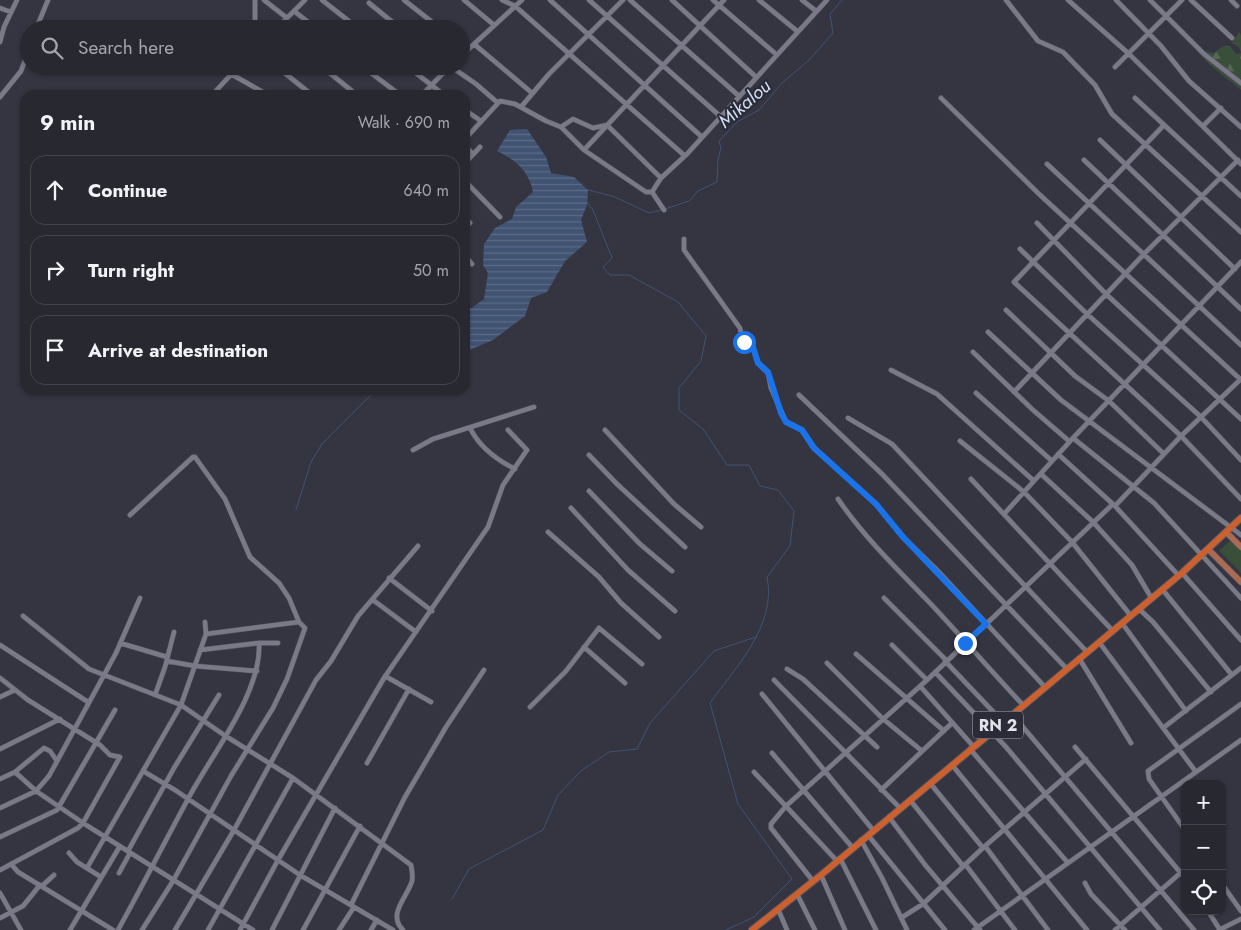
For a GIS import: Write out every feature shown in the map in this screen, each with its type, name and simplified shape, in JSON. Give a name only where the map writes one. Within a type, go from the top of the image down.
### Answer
[{"type":"highway","name":"RN 2","points":[[755,929],[952,765],[991,730],[1131,616],[1209,550],[1241,518]]},
{"type":"main road","points":[[1227,533],[1241,547]]},
{"type":"main road","points":[[1209,550],[1241,582]]},
{"type":"street","points":[[0,41],[4,27],[17,0]]},
{"type":"street","points":[[40,20],[48,0]]},
{"type":"street","points":[[254,20],[255,0]]},
{"type":"street","points":[[264,0],[287,18],[305,0]]},
{"type":"street","points":[[322,0],[348,20]]},
{"type":"street","points":[[404,0],[430,20]]},
{"type":"street","points":[[464,0],[494,25]]},
{"type":"street","points":[[502,0],[515,6],[685,156]]},
{"type":"street","points":[[470,48],[522,0]]},
{"type":"street","points":[[550,0],[702,137]]},
{"type":"street","points":[[589,0],[720,116]]},
{"type":"street","points":[[521,107],[569,54],[623,0]]},
{"type":"street","points":[[630,0],[739,96]]},
{"type":"street","points":[[672,0],[756,77]]},
{"type":"street","points":[[713,0],[776,55]]},
{"type":"street","points":[[584,150],[681,43],[724,0]]},
{"type":"street","points":[[759,0],[797,32]]},
{"type":"street","points":[[802,0],[816,11]]},
{"type":"street","points":[[652,192],[661,178],[685,156],[827,0]]},
{"type":"street","points":[[1006,0],[1038,41],[1063,52],[1095,85],[1112,114],[1241,232]]},
{"type":"street","points":[[1014,392],[1143,254],[1182,217],[1220,176],[1239,162],[1128,53],[1068,0]]},
{"type":"street","points":[[1116,0],[1189,81],[1241,127]]},
{"type":"street","points":[[1150,0],[1204,54],[1241,83]]},
{"type":"street","points":[[1115,66],[1168,16],[1182,0]]},
{"type":"street","points":[[1191,0],[1232,38]]},
{"type":"street","points":[[1230,0],[1237,6]]},
{"type":"street","points":[[369,3],[390,20]]},
{"type":"street","points":[[0,8],[11,12]]},
{"type":"street","points":[[294,11],[306,20]]},
{"type":"street","points":[[474,44],[532,93]]},
{"type":"street","points":[[0,97],[20,72]]},
{"type":"street","points":[[217,90],[230,75]]},
{"type":"street","points":[[233,75],[259,90]]},
{"type":"street","points":[[287,75],[306,90]]},
{"type":"street","points":[[331,75],[351,90]]},
{"type":"street","points":[[374,75],[393,90]]},
{"type":"street","points":[[418,75],[438,90]]},
{"type":"street","points":[[426,90],[441,75]]},
{"type":"street","points":[[463,75],[498,103]]},
{"type":"street","points":[[813,882],[771,828],[770,824],[786,806],[864,734],[927,680],[1093,522],[1114,505],[1181,436],[1241,379],[1069,223],[941,98]]},
{"type":"street","points":[[1135,98],[1241,196]]},
{"type":"street","points":[[470,133],[502,100],[521,107],[561,127],[584,150],[646,192],[652,192]]},
{"type":"street","points":[[1204,126],[1221,108]]},
{"type":"street","points":[[470,113],[481,121]]},
{"type":"street","points":[[561,127],[573,119],[593,128],[607,126]]},
{"type":"street","points":[[1164,125],[1109,185],[1069,223],[1014,282],[1181,436],[1241,499]]},
{"type":"street","points":[[607,126],[661,178]]},
{"type":"street","points":[[1100,140],[1235,269]]},
{"type":"street","points":[[470,157],[480,147]]},
{"type":"street","points":[[470,151],[473,154]]},
{"type":"street","points":[[1084,160],[1241,309]]},
{"type":"street","points":[[1047,164],[1241,344]]},
{"type":"street","points":[[470,186],[500,217]]},
{"type":"street","points":[[652,192],[664,210]]},
{"type":"street","points":[[1037,223],[1106,294],[1241,418]]},
{"type":"street","points":[[684,239],[684,250],[740,328],[743,342],[753,347],[758,363],[768,372],[781,413],[786,422],[802,430],[814,448],[876,504],[903,537],[1044,686]]},
{"type":"street","points":[[1020,249],[1201,417],[1241,460]]},
{"type":"street","points":[[1004,514],[1071,439],[1090,422],[1124,383],[1182,326],[1241,262]]},
{"type":"street","points":[[1006,310],[1050,353],[1109,402],[1164,454]]},
{"type":"street","points":[[988,332],[1061,400],[1152,466],[1241,535]]},
{"type":"street","points":[[973,352],[1014,392],[1154,503],[1241,598]]},
{"type":"street","points":[[891,370],[937,394],[1034,481]]},
{"type":"street","points":[[976,393],[1052,461]]},
{"type":"street","points":[[799,395],[882,474],[1066,668]]},
{"type":"street","points":[[413,450],[432,439],[534,407]]},
{"type":"street","points":[[848,418],[892,444],[1027,585],[1087,652]]},
{"type":"street","points":[[470,428],[474,436],[491,453],[515,469]]},
{"type":"street","points":[[240,930],[278,860],[317,796],[385,676],[432,611],[488,527],[503,485],[527,450],[508,430]]},
{"type":"street","points":[[605,430],[674,504],[700,527]]},
{"type":"street","points":[[960,441],[1024,492],[1072,542],[1131,616]]},
{"type":"street","points":[[1058,454],[1114,505],[1241,640]]},
{"type":"street","points":[[589,455],[617,484],[685,547]]},
{"type":"street","points":[[130,514],[195,457],[225,499],[250,557],[285,592],[299,622],[306,628],[287,679],[273,708],[173,881],[142,930]]},
{"type":"street","points":[[1041,474],[1093,522],[1132,565],[1152,598]]},
{"type":"street","points":[[971,479],[1051,562],[1112,630]]},
{"type":"street","points":[[589,491],[640,544],[672,571]]},
{"type":"street","points":[[838,499],[856,525],[889,562],[1023,705]]},
{"type":"street","points":[[571,508],[628,570],[675,611]]},
{"type":"street","points":[[548,532],[599,577],[622,604],[659,637]]},
{"type":"street","points":[[175,930],[234,830],[316,680],[331,661],[358,616],[418,546]]},
{"type":"street","points":[[389,578],[432,611]]},
{"type":"street","points":[[1162,589],[1232,676]]},
{"type":"street","points":[[0,808],[36,791],[49,776],[74,727],[104,676],[140,598]]},
{"type":"street","points":[[884,598],[1002,721]]},
{"type":"street","points":[[373,600],[416,632]]},
{"type":"street","points":[[1139,609],[1153,622],[1211,692]]},
{"type":"street","points":[[22,616],[76,661],[104,676],[181,705],[224,736],[293,778],[411,865],[413,878],[408,892],[400,902],[397,916],[398,924],[403,930]]},
{"type":"street","points":[[87,868],[181,705],[206,634],[205,622]]},
{"type":"street","points":[[206,634],[299,622]]},
{"type":"street","points":[[1122,623],[1186,711]]},
{"type":"street","points":[[530,707],[566,670],[599,628],[642,664]]},
{"type":"street","points":[[155,695],[174,632]]},
{"type":"street","points":[[1099,642],[1196,772]]},
{"type":"street","points":[[120,643],[167,659],[195,666],[257,671]]},
{"type":"street","points":[[200,650],[259,643],[278,643]]},
{"type":"street","points":[[118,930],[188,799],[242,707],[260,660],[259,643]]},
{"type":"street","points":[[892,644],[927,680]]},
{"type":"street","points":[[0,646],[88,702]]},
{"type":"street","points":[[584,647],[626,683]]},
{"type":"street","points":[[856,654],[944,730]]},
{"type":"street","points":[[1079,658],[1131,743]]},
{"type":"street","points":[[827,663],[882,718],[922,751]]},
{"type":"street","points":[[1163,728],[1241,668]]},
{"type":"street","points":[[788,669],[803,679],[877,747]]},
{"type":"street","points":[[339,930],[427,759],[484,670]]},
{"type":"street","points":[[935,672],[991,730],[1160,930]]},
{"type":"street","points":[[385,676],[431,702]]},
{"type":"street","points":[[0,678],[15,690],[97,743],[110,755],[120,758],[83,823],[74,831],[0,870]]},
{"type":"street","points":[[774,680],[900,808]]},
{"type":"street","points":[[920,686],[1068,863]]},
{"type":"street","points":[[367,763],[409,689]]},
{"type":"street","points":[[0,697],[15,690]]},
{"type":"street","points":[[762,694],[825,771],[944,930]]},
{"type":"street","points":[[119,874],[165,784],[219,696]]},
{"type":"street","points":[[1181,825],[1149,779],[1148,771],[1241,704]]},
{"type":"street","points":[[0,837],[53,813],[60,806],[115,710]]},
{"type":"street","points":[[1012,714],[1194,930]]},
{"type":"street","points":[[0,749],[60,719]]},
{"type":"street","points":[[881,790],[952,723]]},
{"type":"street","points":[[889,816],[977,929],[1110,831],[1241,740]]},
{"type":"street","points":[[1075,747],[1181,868]]},
{"type":"street","points":[[0,779],[15,772],[44,748],[50,751],[57,761]]},
{"type":"street","points":[[772,753],[852,847]]},
{"type":"street","points":[[901,918],[923,904],[943,887],[984,847],[1086,759]]},
{"type":"street","points":[[952,765],[1044,880],[1087,930]]},
{"type":"street","points":[[143,771],[212,814],[300,875],[393,930]]},
{"type":"street","points":[[15,772],[36,791],[83,823],[106,836],[196,896],[253,930]]},
{"type":"street","points":[[754,772],[838,860],[876,930]]},
{"type":"street","points":[[208,930],[293,778]]},
{"type":"street","points":[[930,783],[984,847],[1048,930]]},
{"type":"street","points":[[910,800],[1015,930]]},
{"type":"street","points":[[272,930],[335,808]]},
{"type":"street","points":[[303,930],[360,826]]},
{"type":"street","points":[[861,840],[907,930]]},
{"type":"street","points":[[70,930],[120,846]]},
{"type":"street","points":[[69,853],[101,877]]},
{"type":"street","points":[[11,864],[18,872],[113,930]]},
{"type":"street","points":[[1115,930],[1160,888],[1181,872]]},
{"type":"street","points":[[0,918],[24,906],[41,886],[54,875]]},
{"type":"street","points":[[821,875],[845,930]]},
{"type":"street","points":[[1085,883],[1090,894],[1125,930]]},
{"type":"street","points":[[1226,890],[1241,911]]},
{"type":"street","points":[[0,893],[20,930]]},
{"type":"street","points":[[797,894],[815,930]]},
{"type":"street","points":[[778,909],[788,930]]},
{"type":"street","points":[[1211,915],[1220,930],[1241,919]]},
{"type":"street","points":[[371,930],[377,920]]},
{"type":"green space","points":[[1239,32],[1241,35],[1241,53],[1239,47],[1232,43]]},
{"type":"green space","points":[[1223,46],[1230,46],[1236,54],[1241,53],[1241,90],[1210,65],[1196,50],[1214,53]]},
{"type":"green space","points":[[1230,541],[1241,550],[1241,573],[1219,551]]},
{"type":"water","points":[[527,129],[546,157],[551,173],[574,177],[588,190],[587,205],[581,220],[587,242],[565,261],[547,292],[531,298],[525,316],[493,340],[470,350],[470,308],[484,299],[488,273],[483,265],[484,244],[495,228],[512,219],[516,207],[533,192],[528,178],[521,167],[497,151],[510,130]]},
{"type":"waterway","name":"Mikalou","points":[[665,209],[689,201],[698,191],[717,182],[718,159],[721,148],[719,141],[737,122],[759,110],[782,83],[809,60],[833,33],[830,14],[842,0]]},
{"type":"waterway","name":"Mikalou","points":[[585,189],[615,197],[649,213],[661,210]]},
{"type":"waterway","points":[[587,202],[593,210],[612,258],[603,267],[610,275],[629,275],[678,302],[706,336],[701,361],[679,388],[679,410],[703,429],[727,465],[749,465],[760,486],[778,490],[794,511],[790,546],[767,577],[768,595],[766,612],[760,628],[742,660],[710,703],[738,804],[792,879],[754,917],[726,930]]},
{"type":"waterway","name":"Mikalou","points":[[296,510],[311,462],[322,444],[371,395]]},
{"type":"waterway","points":[[452,899],[469,869],[543,830],[558,795],[581,771],[609,752],[637,749],[650,723],[714,651],[756,637]]},
{"type":"route","points":[[744,342],[753,347],[758,363],[767,370],[781,413],[786,422],[802,430],[814,448],[876,504],[903,537],[938,571],[986,624],[965,643]]}]
